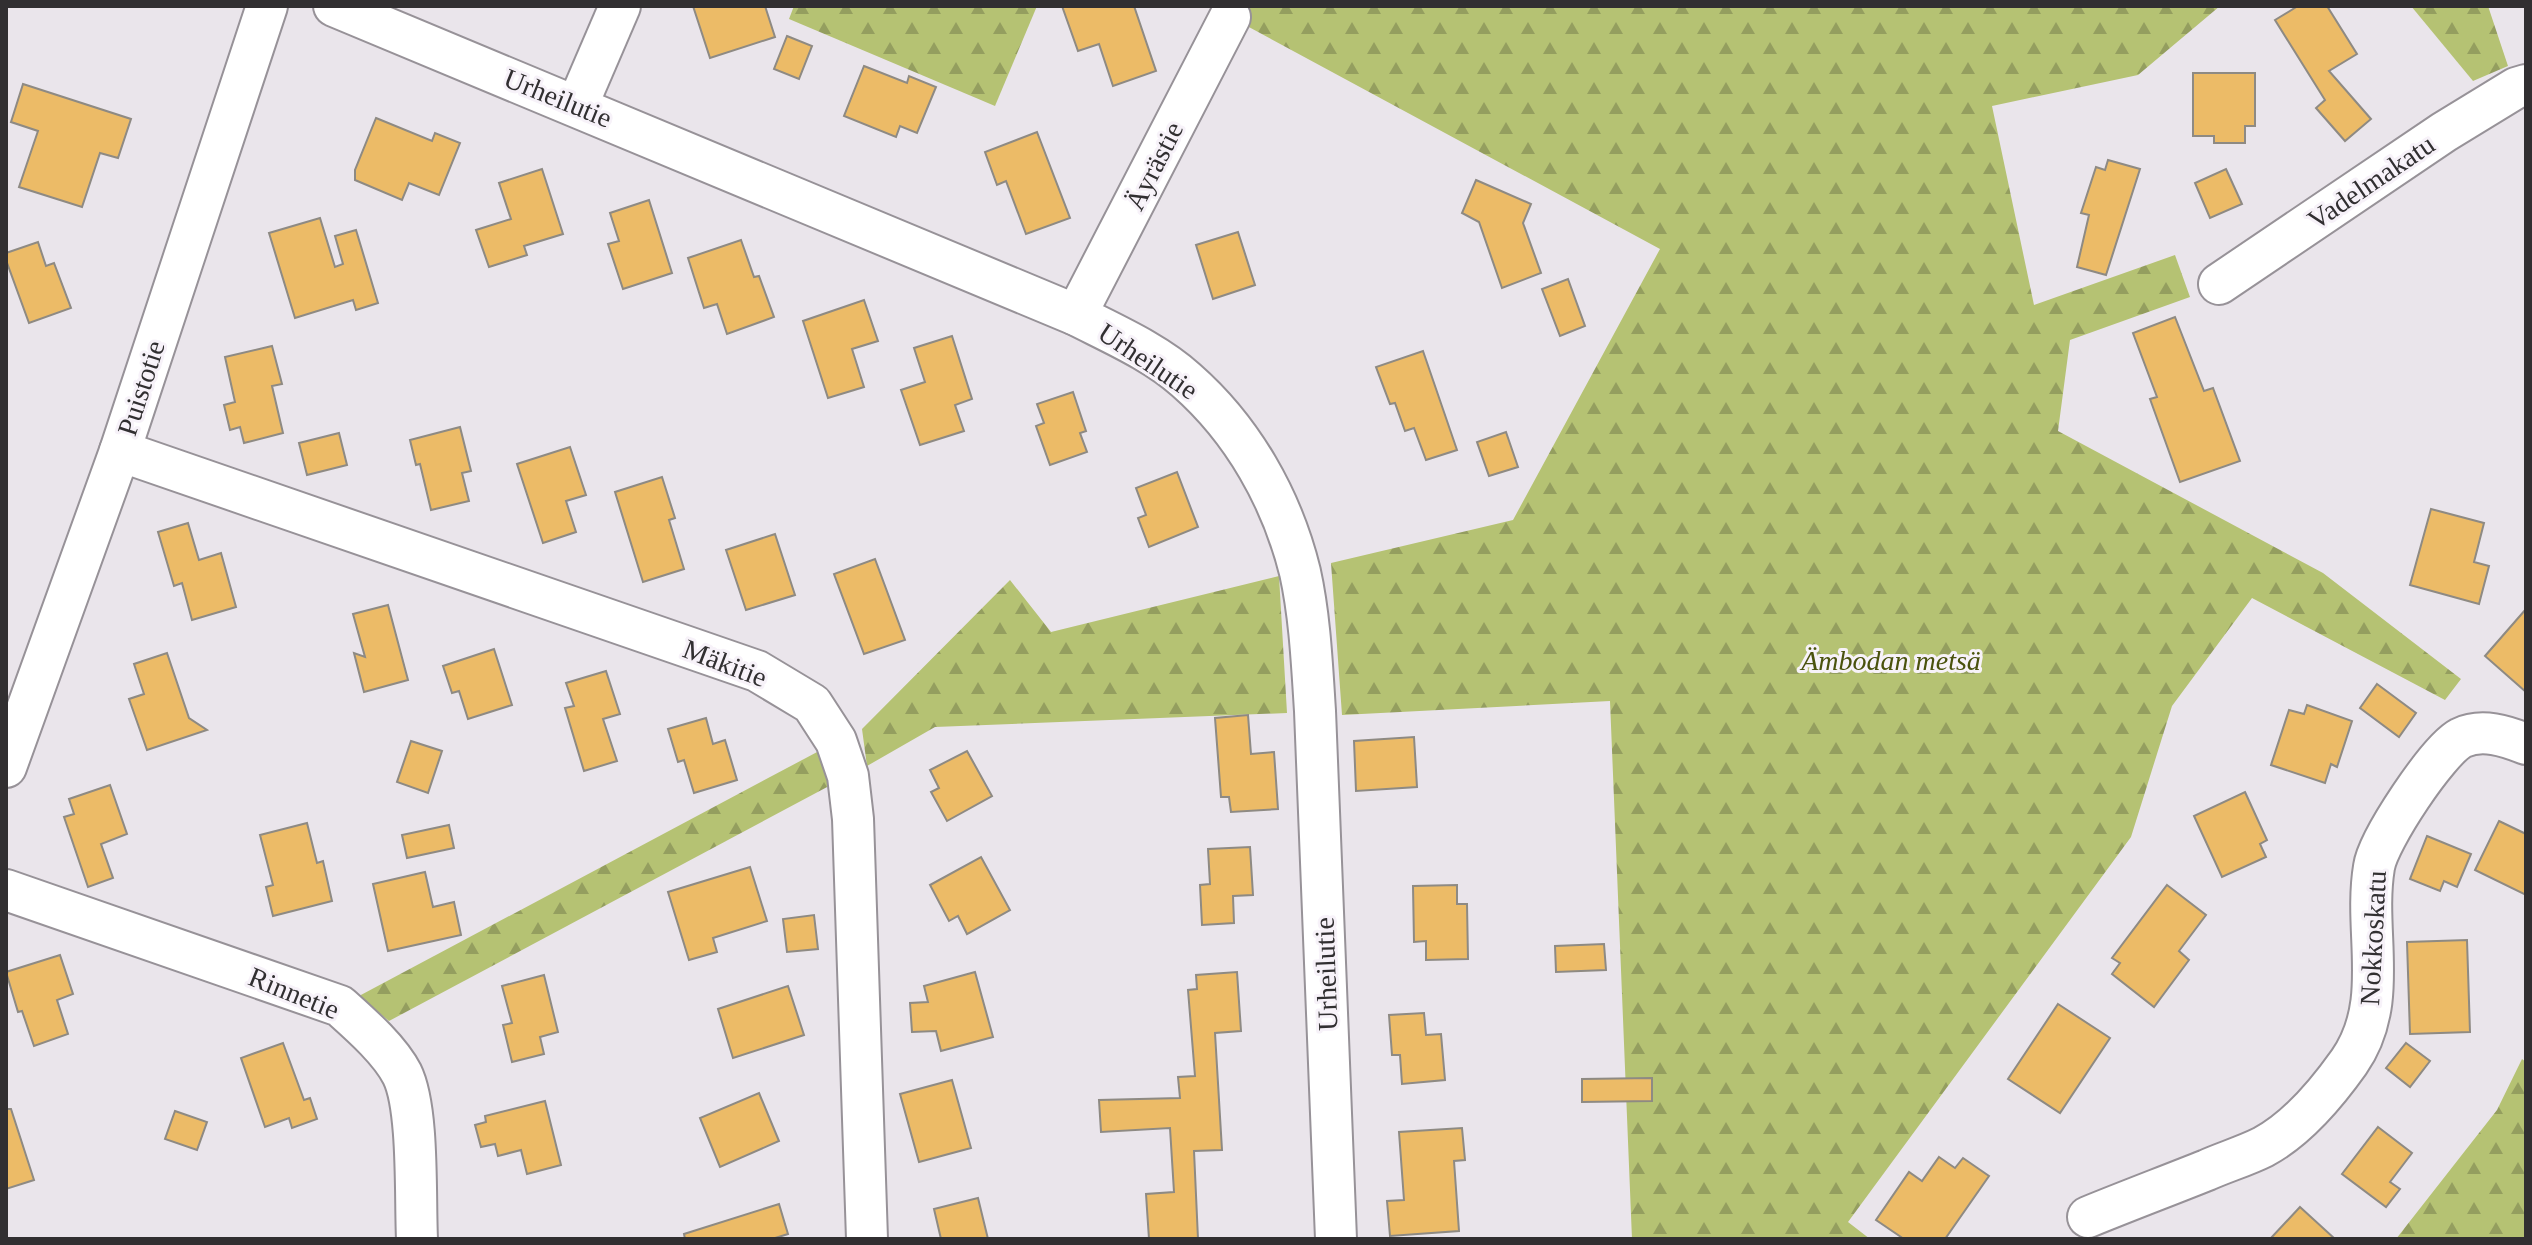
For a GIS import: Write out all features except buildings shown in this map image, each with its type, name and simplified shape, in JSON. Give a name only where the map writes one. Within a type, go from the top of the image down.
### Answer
[{"type":"street","name":"Puistotie","points":[[6,767],[120,451],[267,6]]},
{"type":"street","name":"Urheilutie","points":[[334,6],[1076,315],[1137,347],[1185,379],[1229,424],[1263,474],[1300,571],[1310,634],[1336,1239]]},
{"type":"street","points":[[577,106],[620,6]]},
{"type":"street","name":"Äyrästie","points":[[1076,315],[1230,17]]},
{"type":"street","name":"Vadelmakatu","points":[[2219,284],[2444,132],[2526,85]]},
{"type":"street","name":"Mäkitie","points":[[120,451],[757,671],[812,704],[836,741],[848,776],[853,819],[867,1239]]},
{"type":"street","name":"Nokkoskatu","points":[[2088,1217],[2264,1147],[2299,1121],[2351,1059],[2367,1026],[2374,992],[2374,864],[2387,833],[2443,751],[2462,737],[2485,732],[2526,744]]},
{"type":"street","name":"Rinnetie","points":[[6,890],[340,1006],[369,1032],[402,1074],[411,1109],[417,1239]]},
{"type":"green space","points":[[794,6],[1037,6],[995,106],[789,19]]},
{"type":"green space","name":"Ämbodan metsä","points":[[1210,6],[2220,6],[2138,75],[1992,106],[2034,305],[2175,255],[2190,297],[2070,340],[2058,431],[2323,573],[2461,679],[2445,700],[2252,598],[2172,706],[2131,837],[1848,1222],[1870,1239],[1632,1239],[1610,701],[1342,715],[1331,563],[1513,520],[1660,249]]},
{"type":"green space","points":[[2411,6],[2488,6],[2508,66],[2473,81]]},
{"type":"green space","points":[[1279,576],[1287,713],[935,727],[867,766],[862,729],[1010,580],[1051,632]]},
{"type":"green space","points":[[819,751],[829,786],[389,1021],[359,996]]},
{"type":"green space","points":[[2522,1059],[2526,1062],[2526,1239],[2396,1239],[2497,1110]]}]
